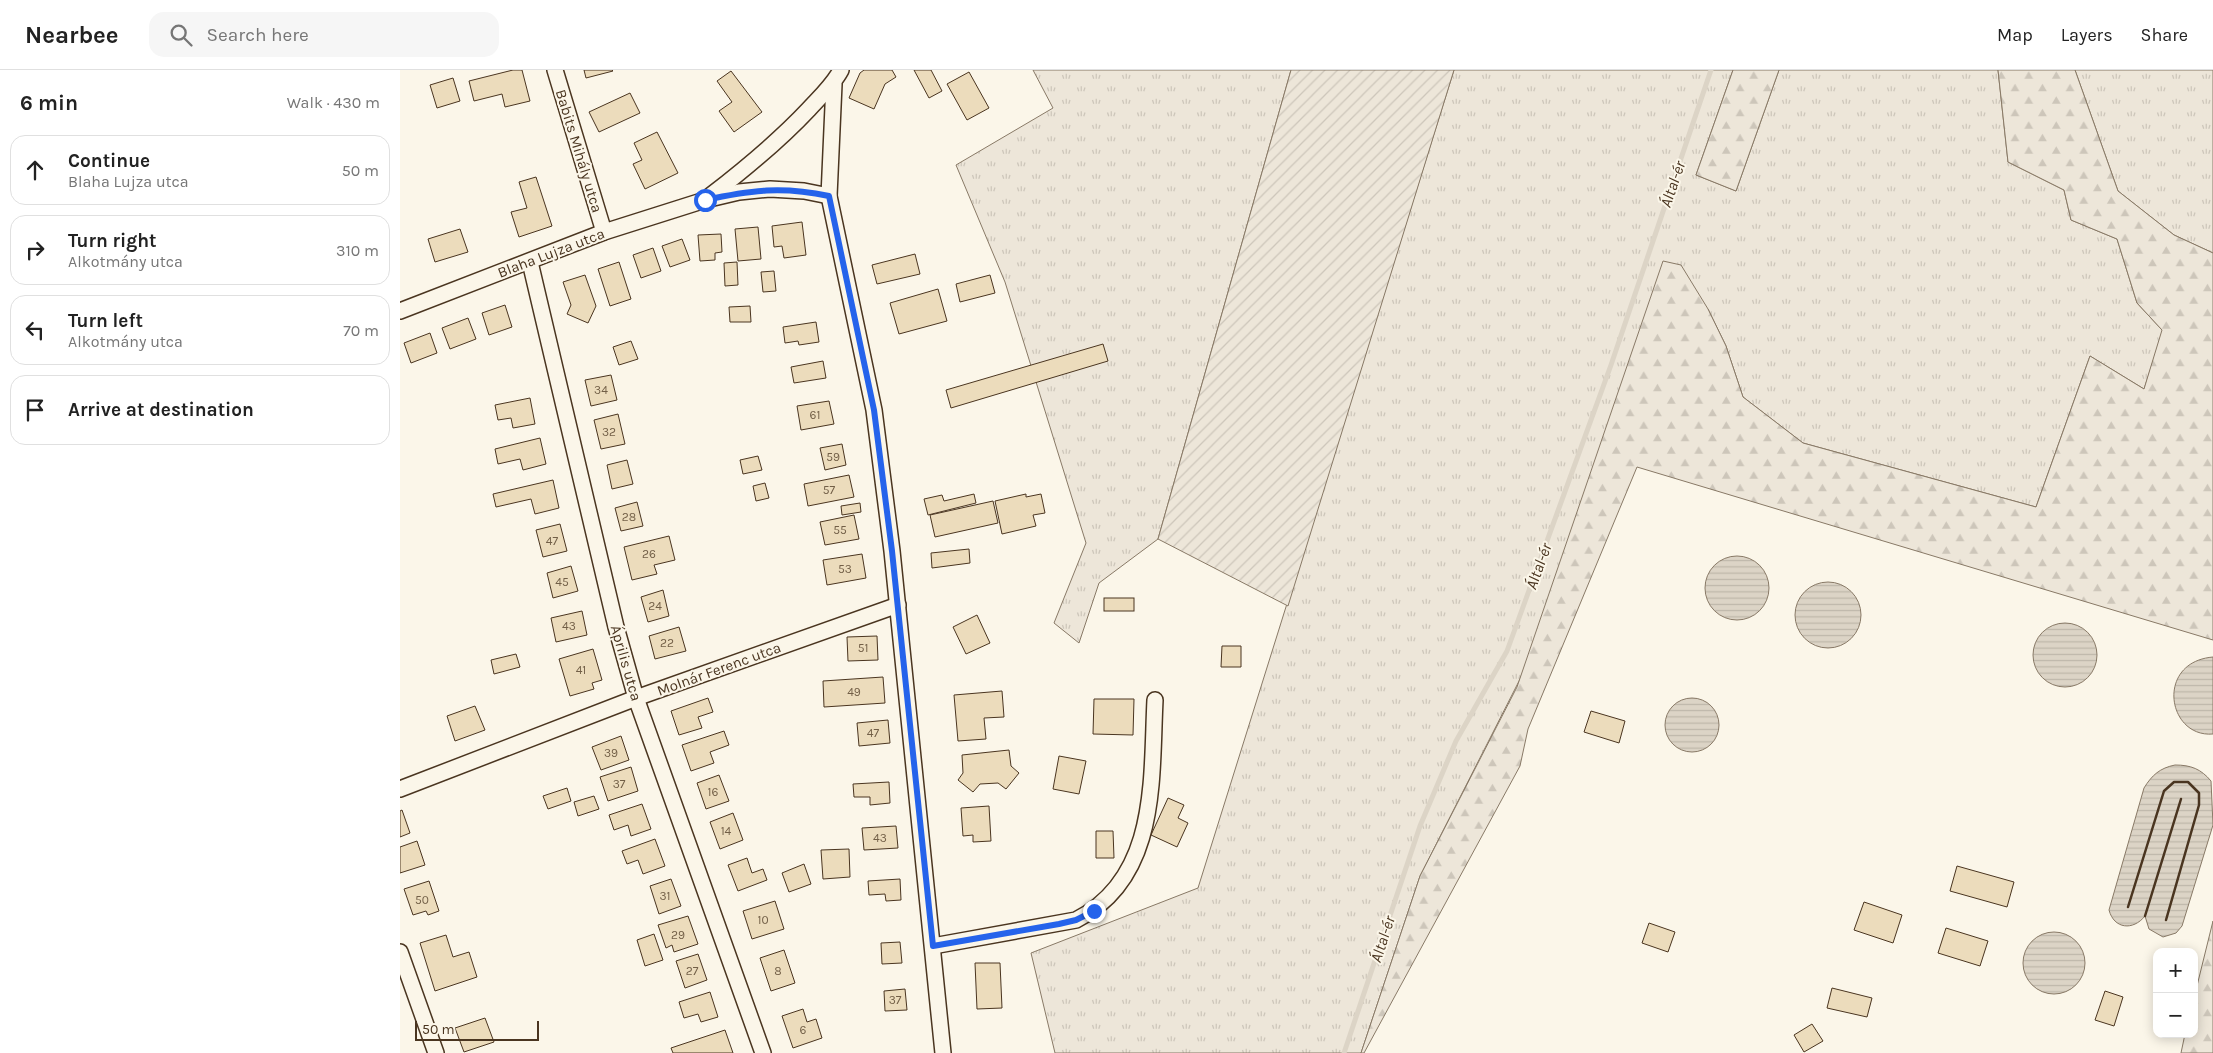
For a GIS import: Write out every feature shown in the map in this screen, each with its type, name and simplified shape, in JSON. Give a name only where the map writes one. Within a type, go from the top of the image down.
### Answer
[{"type":"street","name":"Babits Mihály utca","points":[[555,70],[604,232]]},
{"type":"street","name":"Blaha Lujza utca","points":[[705,200],[747,168],[786,134],[834,84],[841,70]]},
{"type":"street","points":[[834,84],[829,196],[874,410],[898,604],[942,1053]]},
{"type":"street","name":"Blaha Lujza utca","points":[[400,311],[604,232],[705,200],[739,192],[770,189],[804,191],[829,196]]},
{"type":"street","name":"Április utca","points":[[530,262],[616,627],[636,698],[763,1053]]},
{"type":"street","name":"Molnár Ferenc utca","points":[[400,789],[636,698],[898,604]]},
{"type":"street","points":[[933,946],[1076,920],[1094,911],[1109,896],[1131,863],[1146,829],[1150,797],[1155,700]]},
{"type":"street","points":[[400,952],[436,1053]]},
{"type":"green space","points":[[1033,70],[1291,70],[1158,539],[1099,583],[1079,643],[1054,623],[1086,543],[1005,282],[956,165],[1053,108]]},
{"type":"green space","points":[[1291,70],[1454,70],[1288,606],[1158,539]]},
{"type":"green space","points":[[1454,70],[1733,70],[1696,175],[1736,191],[1779,70],[1998,70],[2008,162],[2064,190],[2071,220],[2117,239],[2137,303],[2163,331],[2144,389],[2090,356],[2036,507],[1803,443],[1743,397],[1726,346],[1708,309],[1420,876],[1361,1053],[1055,1053],[1031,953],[1198,888]]},
{"type":"green space","points":[[1733,70],[1779,70],[1736,191],[1696,175]]},
{"type":"green space","points":[[1998,70],[2075,70],[2118,191],[2174,235],[2213,253],[2213,640],[1637,467],[1528,729],[1520,766],[1364,1053],[1361,1053],[1420,876],[1517,687],[1663,261],[1681,265],[1708,309],[1726,346],[1743,397],[1803,443],[2036,507],[2090,356],[2144,389],[2162,330],[2137,303],[2117,239],[2071,220],[2064,190],[2008,162]]},
{"type":"green space","points":[[2075,70],[2213,70],[2213,253],[2174,235],[2118,191]]},
{"type":"green space","points":[[2213,921],[2213,1053],[2181,1053],[2184,1038],[2198,1038],[2198,982]]},
{"type":"shaded area","points":[[1731,556],[1743,556],[1760,565],[1767,576],[1769,588],[1767,600],[1760,611],[1743,620],[1731,620],[1719,615],[1710,606],[1705,594],[1705,582],[1710,570],[1719,561]]},
{"type":"shaded area","points":[[1828,582],[1840,585],[1851,592],[1858,603],[1861,615],[1858,627],[1851,638],[1840,645],[1828,648],[1816,645],[1805,638],[1798,627],[1795,615],[1798,603],[1805,592],[1816,585]]},
{"type":"shaded area","points":[[2059,623],[2071,623],[2088,632],[2095,643],[2097,655],[2095,667],[2088,678],[2071,687],[2059,687],[2047,682],[2038,673],[2033,661],[2033,649],[2038,637],[2047,628]]},
{"type":"shaded area","points":[[2213,657],[2213,734],[2197,732],[2185,724],[2177,713],[2174,699],[2175,685],[2182,672],[2194,662]]},
{"type":"shaded area","points":[[1692,698],[1702,700],[1711,706],[1717,715],[1719,725],[1717,735],[1711,744],[1702,750],[1692,752],[1682,750],[1673,744],[1667,735],[1665,725],[1667,715],[1673,706],[1682,700]]},
{"type":"shaded area","points":[[2175,765],[2195,769],[2203,773],[2211,781],[2213,825],[2182,926],[2176,933],[2163,937],[2149,929],[2145,916],[2135,924],[2124,926],[2115,921],[2109,910],[2144,788],[2157,773]]},
{"type":"shaded area","points":[[2054,932],[2071,937],[2076,941],[2080,946],[2085,963],[2080,980],[2076,985],[2071,989],[2054,994],[2037,989],[2032,985],[2028,980],[2023,963],[2028,946],[2032,941],[2037,937]]},
{"type":"building","points":[[513,70],[522,70],[530,101],[505,107],[502,94],[474,101],[469,81]]},
{"type":"building","points":[[584,70],[612,70],[613,71],[586,78]]},
{"type":"building","points":[[864,70],[892,70],[896,77],[885,84],[874,109],[849,98],[860,73]]},
{"type":"building","points":[[914,70],[931,70],[942,91],[929,98]]},
{"type":"building","points":[[731,71],[762,112],[734,132],[719,111],[732,102],[717,81]]},
{"type":"building","points":[[969,72],[989,108],[967,120],[947,84]]},
{"type":"building","points":[[453,78],[460,101],[437,108],[430,85]]},
{"type":"building","points":[[630,93],[640,113],[599,132],[589,112]]},
{"type":"building","points":[[657,132],[678,173],[645,189],[633,164],[642,160],[634,143]]},
{"type":"building","points":[[536,177],[552,226],[519,237],[511,212],[527,208],[519,182]]},
{"type":"building","points":[[802,222],[806,255],[784,258],[782,246],[774,247],[772,226]]},
{"type":"building","points":[[758,227],[761,259],[738,261],[735,229]]},
{"type":"building","points":[[460,229],[468,252],[435,262],[428,239]]},
{"type":"building","points":[[721,234],[722,252],[715,253],[715,260],[700,261],[698,235]]},
{"type":"building","points":[[682,239],[690,260],[670,267],[662,246]]},
{"type":"building","points":[[653,248],[661,271],[641,278],[633,255]]},
{"type":"building","points":[[915,254],[920,274],[877,284],[872,265]]},
{"type":"building","points":[[619,262],[631,299],[610,306],[598,269]]},
{"type":"building","points":[[737,262],[738,285],[725,286],[724,263]]},
{"type":"building","points":[[774,271],[776,291],[763,292],[761,272]]},
{"type":"building","points":[[585,275],[596,306],[588,323],[567,314],[571,305],[563,282]]},
{"type":"building","points":[[990,275],[995,293],[960,302],[956,284]]},
{"type":"building","points":[[938,289],[947,321],[899,334],[890,303]]},
{"type":"building","points":[[505,305],[512,327],[489,335],[482,313]]},
{"type":"building","points":[[750,306],[751,322],[730,322],[729,307]]},
{"type":"building","points":[[468,318],[476,339],[450,349],[442,328]]},
{"type":"building","points":[[816,322],[819,342],[799,345],[798,341],[785,343],[783,327]]},
{"type":"building","points":[[430,333],[437,353],[411,363],[404,343]]},
{"type":"building","points":[[631,341],[638,359],[619,365],[613,347]]},
{"type":"building","points":[[1103,344],[1108,361],[951,408],[946,390]]},
{"type":"building","points":[[823,361],[826,378],[794,383],[791,367]]},
{"type":"building","points":[[611,375],[617,400],[591,406],[585,380]]},
{"type":"building","points":[[530,398],[535,424],[513,428],[511,418],[498,420],[495,405]]},
{"type":"building","points":[[829,401],[834,424],[801,430],[797,406]]},
{"type":"building","points":[[618,414],[625,444],[601,449],[594,420]]},
{"type":"building","points":[[540,438],[546,464],[523,470],[520,459],[498,464],[495,449]]},
{"type":"building","points":[[842,444],[846,465],[825,470],[820,448]]},
{"type":"building","points":[[758,456],[762,470],[743,474],[740,460]]},
{"type":"building","points":[[627,460],[633,484],[612,489],[607,465]]},
{"type":"building","points":[[849,475],[854,497],[808,506],[804,484]]},
{"type":"building","points":[[553,480],[559,508],[535,514],[531,499],[496,507],[493,494]]},
{"type":"building","points":[[765,483],[769,498],[756,501],[753,486]]},
{"type":"building","points":[[974,494],[976,503],[928,515],[924,499],[942,495],[944,501]]},
{"type":"building","points":[[1026,494],[1026,497],[1041,494],[1045,513],[1033,515],[1036,526],[1002,534],[995,501]]},
{"type":"building","points":[[993,501],[998,523],[935,537],[930,515]]},
{"type":"building","points":[[637,502],[643,526],[621,531],[615,508]]},
{"type":"building","points":[[860,503],[861,512],[842,515],[841,506]]},
{"type":"building","points":[[854,515],[859,539],[825,545],[820,522]]},
{"type":"building","points":[[560,524],[567,551],[543,557],[536,530]]},
{"type":"building","points":[[669,536],[675,560],[654,565],[657,574],[632,580],[624,547]]},
{"type":"building","points":[[969,549],[970,563],[932,568],[931,553]]},
{"type":"building","points":[[862,554],[866,578],[827,585],[823,560]]},
{"type":"building","points":[[571,566],[578,591],[553,598],[547,573]]},
{"type":"building","points":[[663,590],[669,616],[648,622],[641,597]]},
{"type":"building","points":[[1104,598],[1134,598],[1134,611],[1104,611]]},
{"type":"building","points":[[582,611],[587,635],[556,642],[551,618]]},
{"type":"building","points":[[977,615],[990,643],[966,654],[953,627]]},
{"type":"building","points":[[679,627],[686,651],[655,659],[649,636]]},
{"type":"building","points":[[877,636],[878,660],[848,661],[847,637]]},
{"type":"building","points":[[1222,646],[1241,646],[1241,667],[1221,667]]},
{"type":"building","points":[[593,649],[602,680],[592,683],[594,689],[570,696],[559,659]]},
{"type":"building","points":[[516,654],[520,667],[494,674],[491,660]]},
{"type":"building","points":[[883,677],[885,703],[824,707],[823,681]]},
{"type":"building","points":[[1002,691],[1004,717],[984,718],[986,739],[958,741],[954,695]]},
{"type":"building","points":[[708,698],[713,712],[698,717],[702,728],[679,735],[671,711]]},
{"type":"building","points":[[1094,699],[1134,699],[1133,735],[1093,734]]},
{"type":"building","points":[[475,706],[485,730],[455,741],[447,716]]},
{"type":"building","points":[[1591,711],[1625,721],[1619,743],[1584,732]]},
{"type":"building","points":[[888,720],[890,743],[859,746],[857,723]]},
{"type":"building","points":[[724,731],[729,745],[710,752],[714,763],[691,771],[682,745]]},
{"type":"building","points":[[621,736],[629,760],[601,770],[592,747]]},
{"type":"building","points":[[1009,750],[1011,766],[1019,773],[1006,789],[998,783],[980,784],[973,792],[958,780],[963,773],[962,755]]},
{"type":"building","points":[[1059,756],[1086,761],[1079,794],[1053,789]]},
{"type":"building","points":[[631,767],[638,791],[608,801],[600,777]]},
{"type":"building","points":[[719,775],[729,801],[706,809],[697,783]]},
{"type":"building","points":[[889,782],[890,803],[870,805],[870,797],[854,797],[853,784]]},
{"type":"building","points":[[567,788],[571,801],[548,809],[543,796]]},
{"type":"building","points":[[594,796],[599,809],[578,816],[574,802]]},
{"type":"building","points":[[1168,798],[1184,805],[1178,818],[1188,823],[1177,847],[1151,835]]},
{"type":"building","points":[[642,804],[651,829],[631,836],[628,825],[614,830],[609,815]]},
{"type":"building","points":[[989,806],[991,841],[973,842],[973,835],[963,836],[961,808]]},
{"type":"building","points":[[402,810],[410,833],[400,837],[400,811]]},
{"type":"building","points":[[733,813],[743,840],[720,849],[710,822]]},
{"type":"building","points":[[896,826],[898,848],[864,850],[862,828]]},
{"type":"building","points":[[1096,831],[1113,831],[1114,858],[1096,858]]},
{"type":"building","points":[[655,839],[665,866],[643,874],[638,860],[627,864],[622,851]]},
{"type":"building","points":[[417,841],[425,865],[400,873],[400,847]]},
{"type":"building","points":[[849,849],[850,877],[823,879],[821,850]]},
{"type":"building","points":[[747,858],[752,873],[763,869],[767,880],[738,891],[728,865]]},
{"type":"building","points":[[804,864],[811,884],[789,892],[782,873]]},
{"type":"building","points":[[1957,866],[2014,882],[2007,907],[1950,891]]},
{"type":"building","points":[[671,879],[681,906],[659,914],[650,886]]},
{"type":"building","points":[[900,879],[901,900],[886,901],[885,894],[869,895],[868,881]]},
{"type":"building","points":[[429,881],[439,911],[428,915],[426,911],[413,915],[404,889]]},
{"type":"building","points":[[775,901],[784,929],[752,939],[743,911]]},
{"type":"building","points":[[1864,902],[1902,915],[1893,943],[1854,930]]},
{"type":"building","points":[[688,916],[698,944],[674,952],[672,945],[666,948],[658,925]]},
{"type":"building","points":[[1649,923],[1675,932],[1668,952],[1642,943]]},
{"type":"building","points":[[1946,928],[1988,941],[1980,966],[1938,953]]},
{"type":"building","points":[[654,934],[663,960],[645,966],[637,940]]},
{"type":"building","points":[[446,935],[453,957],[469,952],[477,977],[435,991],[420,943]]},
{"type":"building","points":[[900,942],[902,963],[882,964],[881,943]]},
{"type":"building","points":[[784,950],[795,983],[771,991],[760,958]]},
{"type":"building","points":[[698,954],[707,980],[685,988],[676,961]]},
{"type":"building","points":[[975,963],[1000,963],[1002,1008],[977,1009]]},
{"type":"building","points":[[1832,988],[1872,998],[1867,1017],[1827,1008]]},
{"type":"building","points":[[905,989],[907,1010],[885,1011],[884,991]]},
{"type":"building","points":[[2105,991],[2123,997],[2114,1026],[2095,1020]]},
{"type":"building","points":[[710,992],[718,1017],[701,1022],[698,1014],[684,1018],[679,1002]]},
{"type":"building","points":[[803,1009],[807,1022],[816,1019],[822,1038],[793,1048],[782,1016]]},
{"type":"building","points":[[485,1018],[494,1042],[464,1052],[455,1028]]},
{"type":"building","points":[[1812,1024],[1823,1041],[1804,1052],[1794,1035]]},
{"type":"building","points":[[725,1030],[733,1053],[673,1053],[671,1048]]},
{"type":"waterway","name":"Által-ér","points":[[1344,1053],[1420,826],[1456,741],[1507,651],[1611,365],[1711,70]]},
{"type":"wall","points":[[2128,907],[2164,791],[2174,782],[2188,782],[2199,793],[2199,805],[2166,920]]},
{"type":"wall","points":[[2145,916],[2181,799]]},
{"type":"route","points":[[705,200],[739,192],[770,189],[804,191],[829,196],[874,410],[892,551],[933,946],[1059,924],[1076,920],[1094,911]]}]
